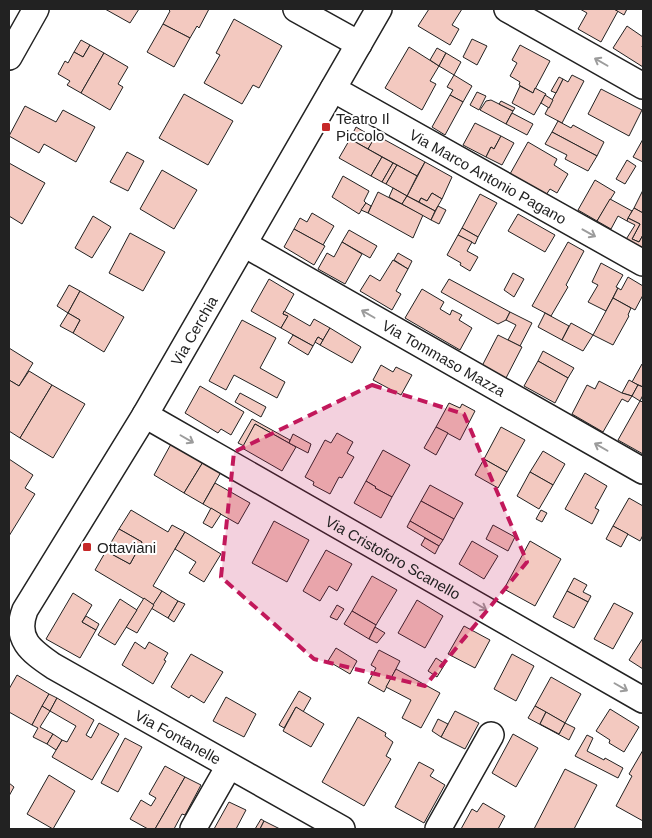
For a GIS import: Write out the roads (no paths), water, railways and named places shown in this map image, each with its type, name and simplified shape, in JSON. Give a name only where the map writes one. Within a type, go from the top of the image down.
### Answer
[{"type":"street","points":[[9,57],[36,9]]},
{"type":"street","points":[[296,9],[359,44]]},
{"type":"street","name":"Via Cerchia","points":[[15,642],[21,628],[21,619],[25,610],[145,415],[380,9]]},
{"type":"street","points":[[507,9],[643,86]]},
{"type":"street","name":"Via Marco Antonio Pagano","points":[[332,89],[643,263]]},
{"type":"street","name":"Via Tommaso Mazza","points":[[244,244],[643,471]]},
{"type":"street","name":"Via Cristoforo Scanello","points":[[145,415],[643,700]]},
{"type":"street","name":"Via Fontanelle","points":[[15,642],[30,649],[53,666],[342,829]]},
{"type":"street","points":[[438,829],[491,736]]},
{"type":"street","points":[[193,829],[229,766]]},
{"type":"place","name":"Teatro Il Piccolo","points":[[326,127]]},
{"type":"place","name":"Ottaviani","points":[[87,547]]}]
